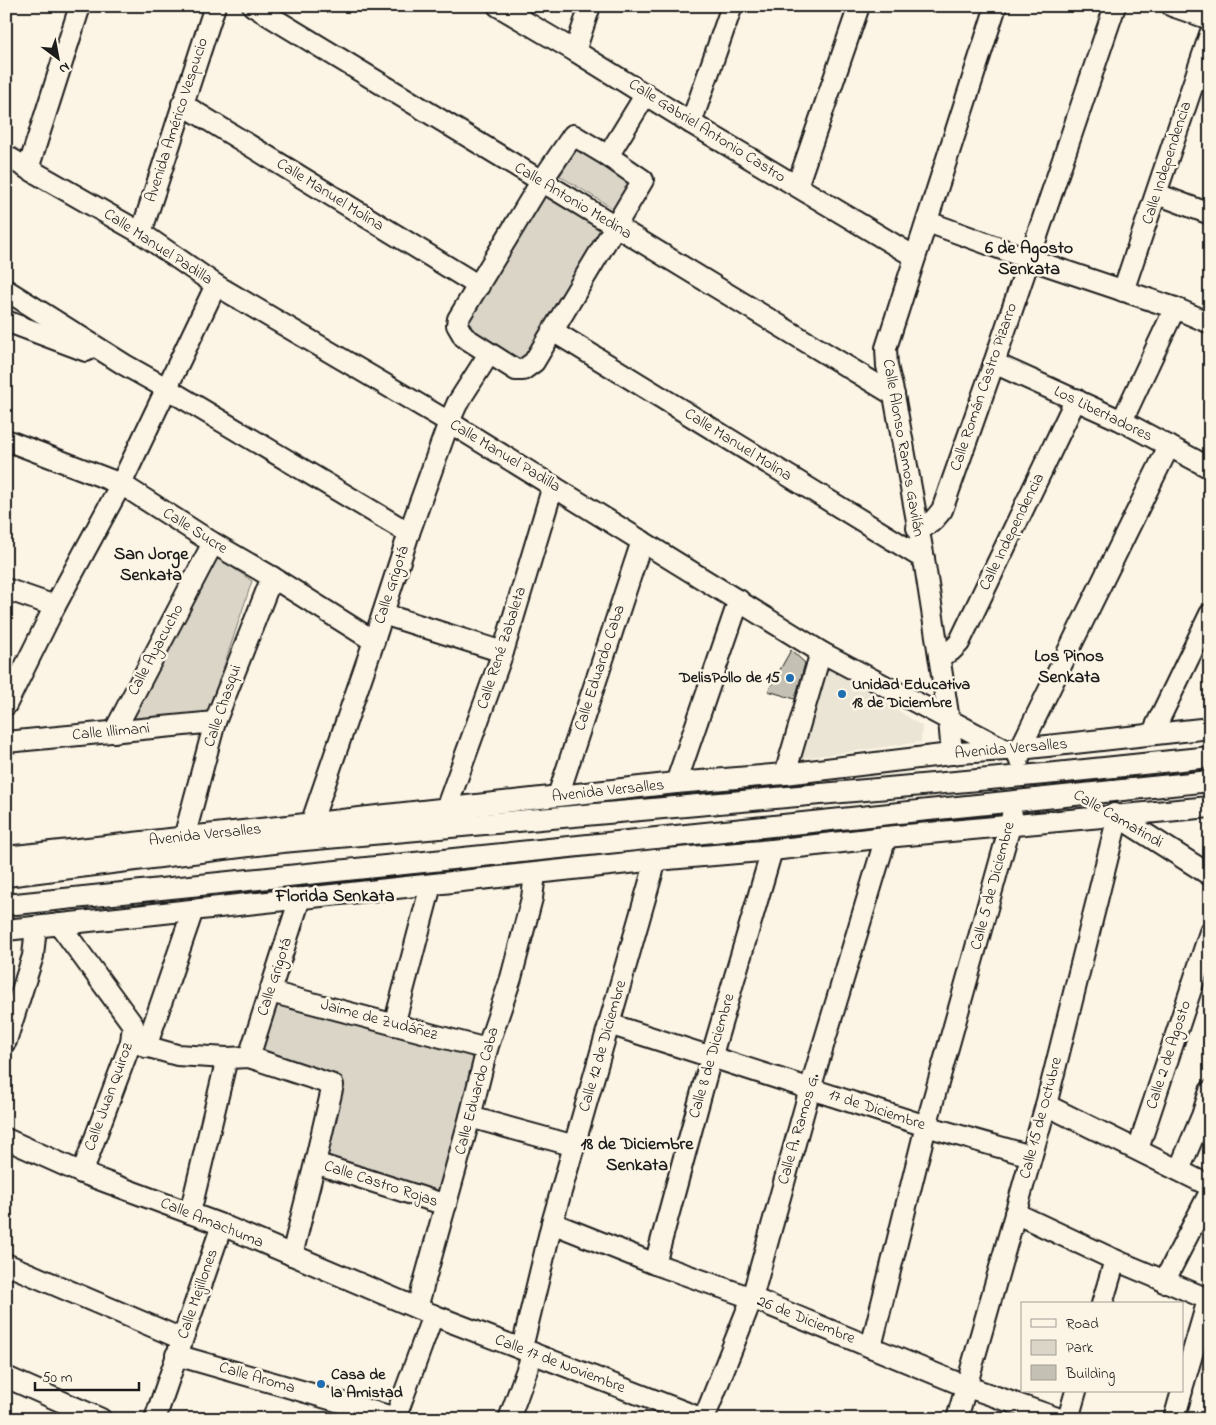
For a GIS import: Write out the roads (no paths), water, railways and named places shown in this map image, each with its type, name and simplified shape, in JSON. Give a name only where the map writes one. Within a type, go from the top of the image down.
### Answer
[{"type":"street","points":[[28,169],[80,6]]},
{"type":"street","name":"Avenida Américo Vespucio","points":[[141,233],[215,6]]},
{"type":"street","name":"Calle Antonio Medina","points":[[253,6],[894,395]]},
{"type":"street","name":"Calle Gabriel Antonio Castro","points":[[498,6],[915,257]]},
{"type":"street","points":[[575,51],[590,6]]},
{"type":"street","points":[[691,123],[732,6]]},
{"type":"street","points":[[797,186],[859,6]]},
{"type":"street","name":"Calle Alonso Ramos Gavilán","points":[[952,754],[949,720],[924,559],[887,366],[886,348],[996,6]]},
{"type":"street","name":"Calle Román Castro Pizarro","points":[[917,528],[933,522],[942,510],[1115,6]]},
{"type":"street","points":[[1172,6],[1210,19]]},
{"type":"street","name":"Calle Independencia","points":[[1124,291],[1210,34]]},
{"type":"street","points":[[608,156],[646,94]]},
{"type":"street","name":"Calle Manuel Molina","points":[[182,104],[478,286]]},
{"type":"street","points":[[573,135],[608,156],[643,180],[534,362],[523,370],[516,370],[464,337],[457,325],[458,320],[541,182],[573,135]]},
{"type":"street","name":"Calle Manuel Padilla","points":[[6,156],[141,233],[216,284],[449,422],[821,652],[949,720],[1013,750]]},
{"type":"street","points":[[1157,194],[1210,214]]},
{"type":"street","points":[[928,222],[1029,259],[1175,308],[1210,323]]},
{"type":"street","points":[[6,705],[55,606],[121,484],[216,284]]},
{"type":"street","points":[[6,290],[125,365],[409,533]]},
{"type":"street","points":[[1122,421],[1175,308]]},
{"type":"street","points":[[6,322],[125,365]]},
{"type":"street","name":"Calle Manuel Molina","points":[[553,331],[924,559]]},
{"type":"street","name":"Calle Grigotá","points":[[311,824],[374,642],[409,533],[449,422],[489,354]]},
{"type":"street","name":"Los Libertadores","points":[[994,363],[1122,421],[1210,468]]},
{"type":"street","name":"Calle Independencia","points":[[939,656],[950,651],[959,643],[1076,399]]},
{"type":"street","name":"Calle Sucre","points":[[6,440],[121,484],[374,642]]},
{"type":"street","name":"Calle 5 de Diciembre","points":[[871,1347],[926,1126],[1010,826],[1017,777],[1013,750],[1169,446]]},
{"type":"street","name":"Calle René Zabaleta","points":[[446,808],[502,652],[553,486]]},
{"type":"street","name":"Calle Eduardo Caba","points":[[558,796],[642,540]]},
{"type":"street","name":"Calle Ayacucho","points":[[114,732],[213,543]]},
{"type":"street","name":"Calle Chasqui","points":[[184,838],[215,722],[272,577]]},
{"type":"street","points":[[6,589],[55,606]]},
{"type":"street","points":[[676,783],[739,600]]},
{"type":"street","points":[[383,614],[502,652]]},
{"type":"street","points":[[1152,734],[1210,614]]},
{"type":"street","points":[[785,774],[821,652]]},
{"type":"street","name":"Calle Illimani","points":[[6,742],[215,722]]},
{"type":"street","name":"Avenida Versalles","points":[[6,857],[676,783],[785,774],[952,754],[1013,750],[1210,728]]},
{"type":"street","name":"Avenida Versalles","points":[[6,876],[282,842],[1017,777],[1210,757]]},
{"type":"street","name":"Calle Camatindi","points":[[1056,773],[1072,795],[1118,816],[1210,875]]},
{"type":"street","points":[[6,905],[1013,802],[1210,780]]},
{"type":"street","points":[[6,930],[656,860],[772,850],[886,836],[1210,807]]},
{"type":"street","name":"Calle 15 de Octubre","points":[[957,1419],[1046,1105],[1118,816]]},
{"type":"street","name":"Calle A. Ramos G.","points":[[704,1419],[752,1298],[810,1089],[886,836]]},
{"type":"street","name":"Calle 8 de Diciembre","points":[[655,1264],[711,1058],[772,850]]},
{"type":"street","name":"Calle 12 de Diciembre","points":[[509,1419],[527,1351],[552,1223],[656,860]]},
{"type":"street","name":"Calle Eduardo Caba","points":[[396,1418],[425,1311],[446,1205],[487,1048],[511,978],[532,898],[536,874]]},
{"type":"street","points":[[394,1025],[431,885]]},
{"type":"street","name":"Calle Grigotá","points":[[249,1057],[300,898]]},
{"type":"street","points":[[193,910],[138,1044],[177,1055],[227,1058],[249,1057],[333,1085],[292,1255]]},
{"type":"street","name":"Calle Juan Quiroz","points":[[59,924],[133,1026],[138,1044],[82,1173]]},
{"type":"street","points":[[6,1041],[32,956],[36,927]]},
{"type":"street","name":"Calle 2 de Agosto","points":[[1138,1149],[1210,932]]},
{"type":"street","name":"Jaime de Zudáñez","points":[[270,992],[487,1048]]},
{"type":"street","name":"17 de Diciembre","points":[[609,1024],[926,1126],[1031,1156]]},
{"type":"street","points":[[190,1213],[227,1058]]},
{"type":"street","points":[[1179,1170],[1206,1118],[1210,1091]]},
{"type":"street","points":[[1046,1105],[1210,1186]]},
{"type":"street","points":[[470,1117],[575,1146]]},
{"type":"street","name":"Calle Amachuma","points":[[6,1139],[82,1173],[222,1225],[425,1311]]},
{"type":"street","name":"Calle Castro Rojas","points":[[315,1163],[446,1205]]},
{"type":"street","points":[[1164,1282],[1210,1192]]},
{"type":"street","points":[[1015,1213],[1164,1282],[1209,1300],[1184,1383]]},
{"type":"street","name":"26 de Diciembre","points":[[552,1223],[655,1264],[752,1298],[965,1386],[1060,1419]]},
{"type":"street","name":"Calle Mejillones","points":[[155,1419],[222,1225]]},
{"type":"street","points":[[1103,1302],[1116,1260]]},
{"type":"street","name":"Calle Aroma","points":[[6,1264],[179,1347],[396,1418]]},
{"type":"street","name":"Calle 17 de Noviembre","points":[[425,1311],[704,1419]]},
{"type":"street","points":[[6,1377],[101,1419]]},
{"type":"street","points":[[1068,1419],[1076,1392]]},
{"type":"street","points":[[1174,1419],[1181,1392]]},
{"type":"place","name":"DelisPollo de 15","points":[[790,678]]},
{"type":"place","name":"Unidad Educativa 18 de Diciembre","points":[[842,694]]},
{"type":"place","name":"Casa de la Amistad","points":[[321,1384]]},
{"type":"district","name":"6 de Agosto Senkata","points":[[1029,259]]},
{"type":"district","name":"San Jorge Senkata","points":[[151,565]]},
{"type":"district","name":"Los Pinos Senkata","points":[[1069,668]]},
{"type":"district","name":"Florida Senkata","points":[[335,897]]},
{"type":"district","name":"18 de Diciembre Senkata","points":[[637,1155]]}]
